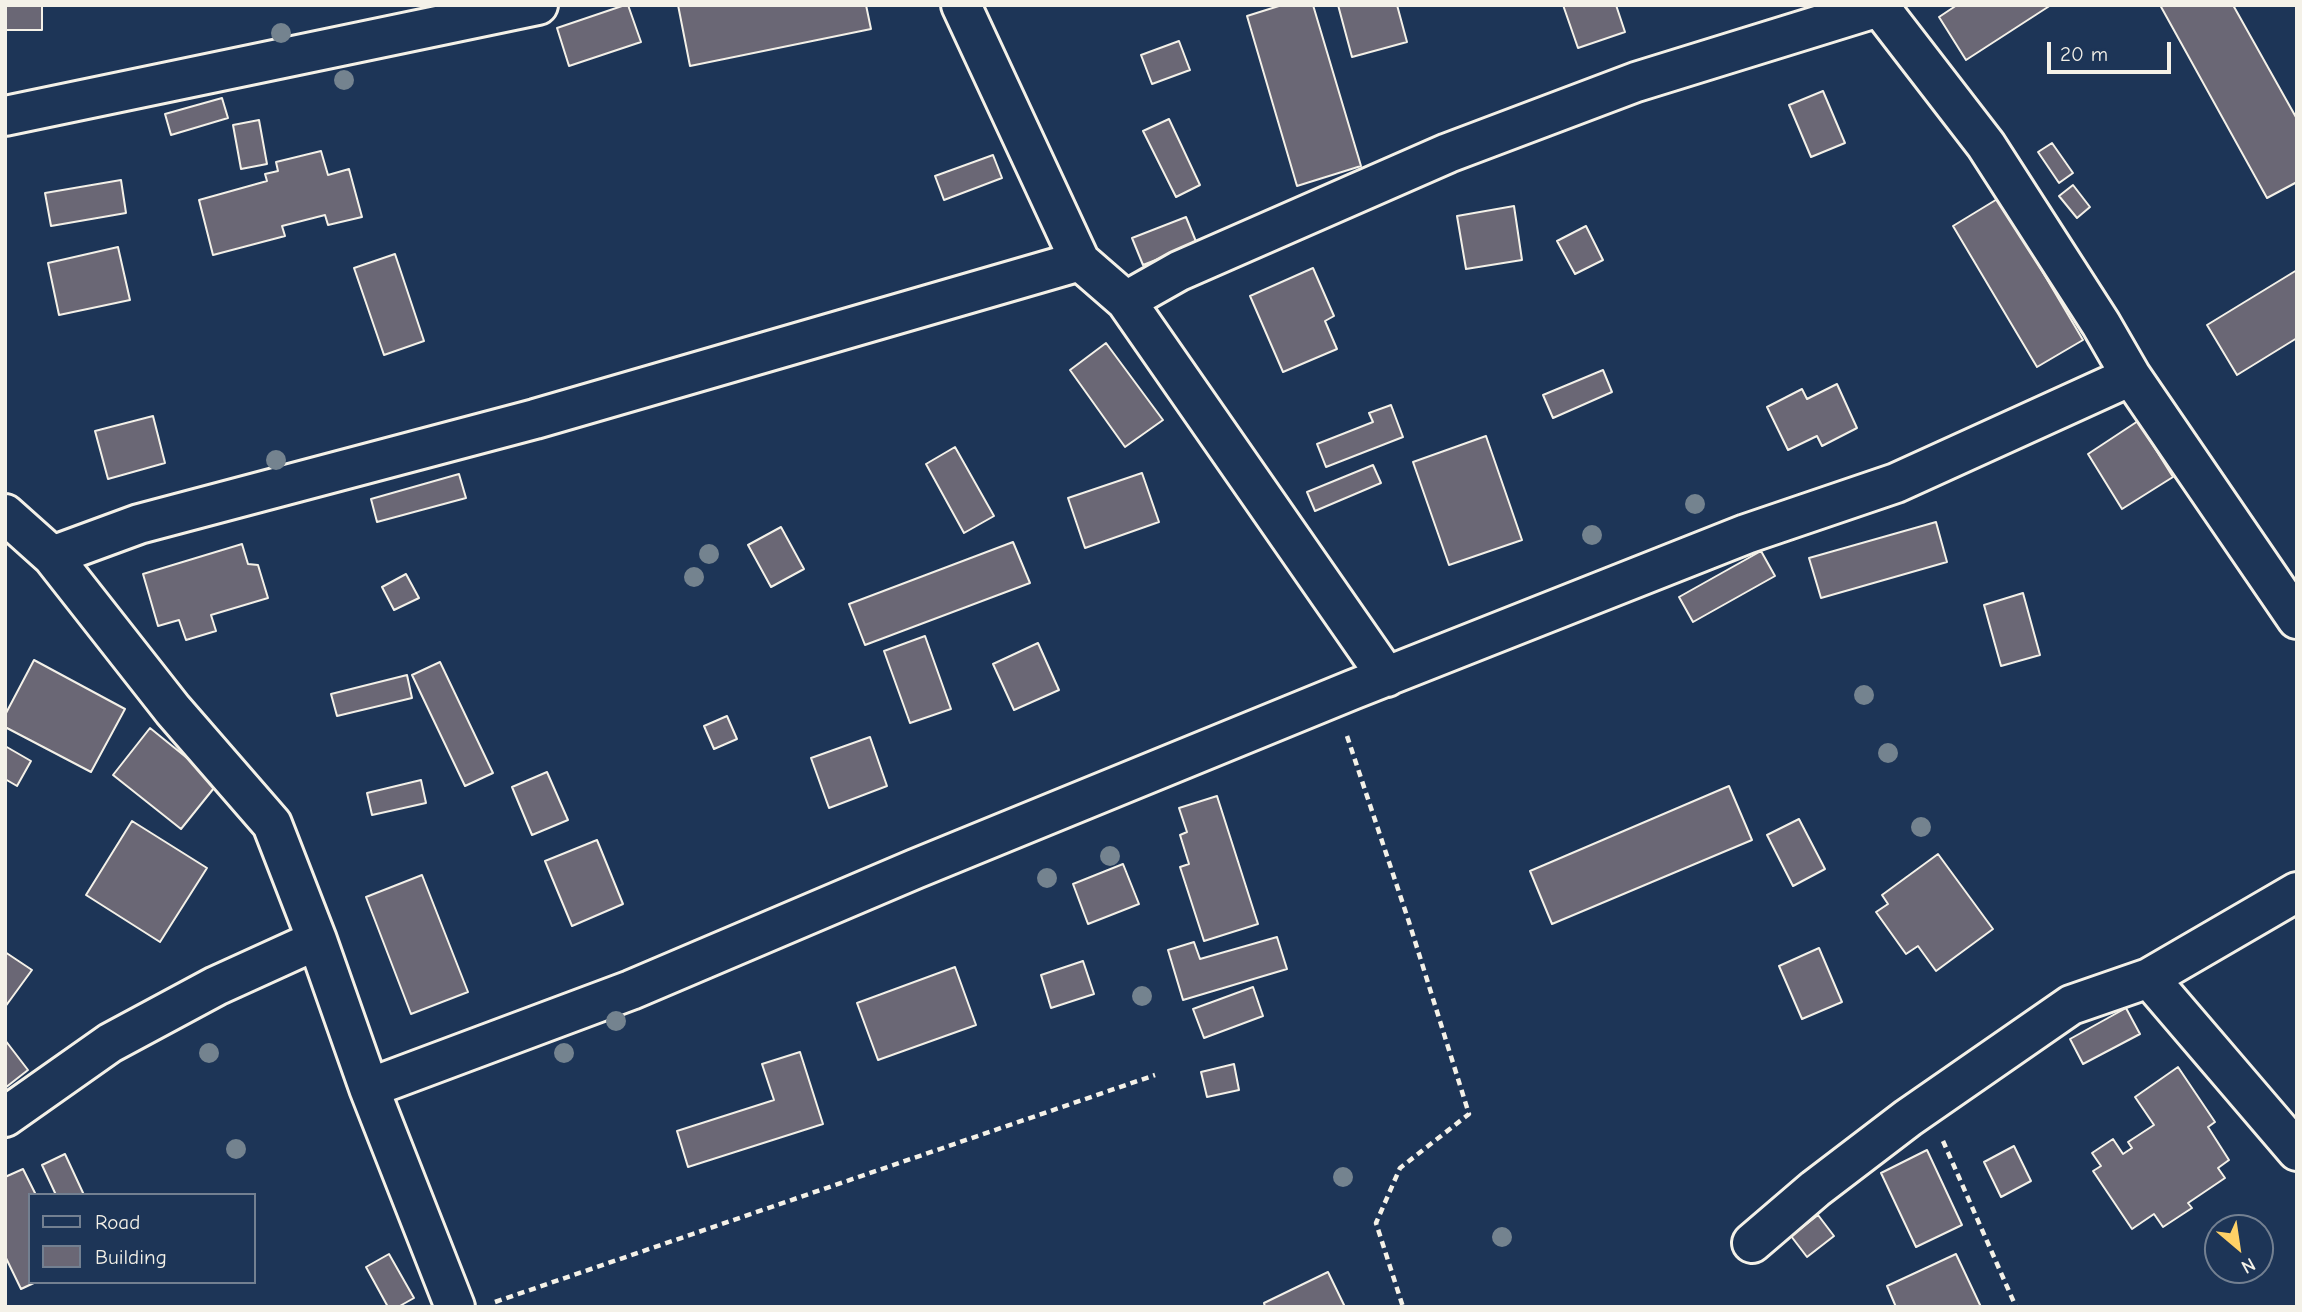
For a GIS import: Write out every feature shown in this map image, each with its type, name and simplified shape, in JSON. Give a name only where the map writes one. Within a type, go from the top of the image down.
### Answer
[{"type":"street","points":[[5,116],[538,5]]},
{"type":"street","points":[[961,5],[1080,261],[1126,301],[1387,677]]},
{"type":"street","points":[[1126,301],[1180,271],[1448,153],[1636,82],[1881,6],[1986,145],[2101,324],[2131,376],[2297,619]]},
{"type":"street","points":[[52,556],[139,524],[548,416],[1080,261]]},
{"type":"street","points":[[369,1088],[631,990],[915,869],[1746,534],[1896,483],[2131,376]]},
{"type":"street","points":[[5,514],[52,556],[173,710],[272,824],[317,940],[369,1088],[454,1307]]},
{"type":"street","points":[[1752,1243],[1815,1189],[1927,1104],[2071,1005],[2149,978],[2297,892]]},
{"type":"street","points":[[5,1117],[110,1042],[216,986],[317,940]]},
{"type":"street","points":[[2149,978],[2297,1151]]},
{"type":"path","points":[[1334,698],[1409,922],[1469,1114],[1400,1168],[1376,1223],[1403,1307]]},
{"type":"path","points":[[494,1302],[1155,1076]]},
{"type":"path","points":[[1927,1104],[2016,1307]]},
{"type":"building","points":[[5,5],[42,5],[42,30],[5,30]]},
{"type":"building","points":[[628,5],[641,42],[569,66],[557,28]]},
{"type":"building","points":[[678,5],[866,5],[871,29],[690,66]]},
{"type":"building","points":[[1282,5],[1313,5],[1361,166],[1297,186],[1247,16]]},
{"type":"building","points":[[1338,5],[1397,5],[1407,42],[1352,57]]},
{"type":"building","points":[[1563,5],[1616,5],[1625,32],[1578,48]]},
{"type":"building","points":[[1957,5],[2051,5],[1966,60],[1939,17]]},
{"type":"building","points":[[2160,5],[2233,5],[2297,119],[2297,182],[2267,198]]},
{"type":"building","points":[[1179,41],[1190,70],[1152,84],[1141,55]]},
{"type":"building","points":[[1823,91],[1845,143],[1811,157],[1789,105]]},
{"type":"building","points":[[222,98],[228,118],[171,135],[165,114]]},
{"type":"building","points":[[1169,119],[1200,185],[1176,197],[1143,131]]},
{"type":"building","points":[[259,120],[267,164],[241,169],[233,125]]},
{"type":"building","points":[[2052,143],[2073,173],[2059,183],[2038,152]]},
{"type":"building","points":[[321,151],[328,175],[349,169],[362,217],[328,225],[325,215],[282,226],[285,236],[213,255],[199,200],[267,181],[265,174],[278,171],[276,162]]},
{"type":"building","points":[[993,155],[1002,178],[944,200],[935,176]]},
{"type":"building","points":[[121,180],[126,213],[51,226],[45,193]]},
{"type":"building","points":[[2073,185],[2090,207],[2077,218],[2059,196]]},
{"type":"building","points":[[1999,198],[2083,340],[2037,367],[1953,226]]},
{"type":"building","points":[[1514,206],[1522,260],[1466,269],[1457,216]]},
{"type":"building","points":[[1186,217],[1197,244],[1143,265],[1132,238]]},
{"type":"building","points":[[1586,226],[1603,260],[1575,274],[1557,241]]},
{"type":"building","points":[[118,247],[130,300],[59,315],[48,263]]},
{"type":"building","points":[[395,254],[424,341],[384,355],[354,268]]},
{"type":"building","points":[[1313,268],[1334,316],[1325,321],[1337,349],[1283,372],[1250,296]]},
{"type":"building","points":[[2297,270],[2297,338],[2237,375],[2207,325]]},
{"type":"building","points":[[1106,343],[1163,420],[1125,447],[1070,370]]},
{"type":"building","points":[[1603,370],[1612,392],[1553,418],[1543,395]]},
{"type":"building","points":[[1837,384],[1857,428],[1822,446],[1817,436],[1788,450],[1767,407],[1802,389],[1807,399]]},
{"type":"building","points":[[1391,405],[1403,437],[1326,467],[1317,444],[1373,422],[1369,413]]},
{"type":"building","points":[[153,416],[165,463],[108,479],[95,431]]},
{"type":"building","points":[[2138,421],[2173,477],[2122,509],[2088,454]]},
{"type":"building","points":[[1486,436],[1522,540],[1449,565],[1413,462]]},
{"type":"building","points":[[955,447],[994,516],[964,533],[926,464]]},
{"type":"building","points":[[1373,465],[1381,483],[1315,511],[1307,492]]},
{"type":"building","points":[[1142,473],[1159,522],[1085,548],[1068,498]]},
{"type":"building","points":[[459,474],[466,498],[377,522],[371,499]]},
{"type":"building","points":[[1936,522],[1947,562],[1821,598],[1809,558]]},
{"type":"building","points":[[781,527],[804,569],[771,587],[748,545]]},
{"type":"building","points":[[1013,542],[1030,583],[865,645],[849,604]]},
{"type":"building","points":[[242,544],[248,564],[258,565],[268,598],[211,615],[216,631],[186,640],[179,620],[158,626],[143,574]]},
{"type":"building","points":[[1761,551],[1775,576],[1693,622],[1679,597]]},
{"type":"building","points":[[406,574],[419,598],[394,610],[382,587]]},
{"type":"building","points":[[2023,593],[2040,655],[2001,666],[1984,605]]},
{"type":"building","points":[[925,636],[951,709],[910,723],[884,651]]},
{"type":"building","points":[[1038,643],[1059,690],[1014,710],[993,664]]},
{"type":"building","points":[[34,660],[125,709],[91,772],[5,727],[5,715]]},
{"type":"building","points":[[440,662],[493,773],[465,786],[412,675]]},
{"type":"building","points":[[407,675],[412,698],[337,716],[331,694]]},
{"type":"building","points":[[727,716],[737,739],[714,749],[704,726]]},
{"type":"building","points":[[150,728],[218,783],[181,829],[113,775]]},
{"type":"building","points":[[870,737],[887,786],[829,808],[811,758]]},
{"type":"building","points":[[5,746],[31,761],[17,786],[5,779]]},
{"type":"building","points":[[547,772],[568,820],[532,835],[512,787]]},
{"type":"building","points":[[421,780],[426,803],[372,815],[367,793]]},
{"type":"building","points":[[1729,786],[1752,840],[1552,924],[1530,871]]},
{"type":"building","points":[[1217,796],[1258,924],[1204,941],[1180,867],[1189,864],[1180,835],[1187,832],[1179,808]]},
{"type":"building","points":[[1799,819],[1825,869],[1793,886],[1767,835]]},
{"type":"building","points":[[132,821],[207,868],[160,942],[86,895]]},
{"type":"building","points":[[597,840],[623,904],[572,926],[545,861]]},
{"type":"building","points":[[1938,854],[1993,929],[1936,971],[1918,946],[1906,954],[1876,912],[1888,904],[1882,895]]},
{"type":"building","points":[[1123,864],[1139,904],[1088,924],[1073,884]]},
{"type":"building","points":[[422,875],[468,992],[411,1014],[366,897]]},
{"type":"building","points":[[1277,937],[1287,969],[1183,1000],[1168,950],[1194,942],[1200,959]]},
{"type":"building","points":[[1819,948],[1842,1002],[1802,1019],[1779,966]]},
{"type":"building","points":[[5,952],[32,970],[5,1007]]},
{"type":"building","points":[[1083,961],[1094,994],[1051,1008],[1041,975]]},
{"type":"building","points":[[955,967],[976,1025],[878,1060],[857,1003]]},
{"type":"building","points":[[1253,987],[1263,1016],[1204,1038],[1193,1009]]},
{"type":"building","points":[[2126,1008],[2140,1034],[2083,1064],[2070,1039]]},
{"type":"building","points":[[5,1040],[28,1070],[5,1088]]},
{"type":"building","points":[[800,1052],[823,1124],[688,1167],[677,1131],[774,1100],[762,1064]]},
{"type":"building","points":[[1234,1064],[1239,1090],[1207,1097],[1201,1072]]},
{"type":"building","points":[[2178,1067],[2215,1122],[2208,1127],[2229,1160],[2218,1168],[2225,1178],[2188,1203],[2192,1208],[2163,1227],[2154,1214],[2132,1229],[2093,1171],[2101,1166],[2092,1153],[2113,1139],[2123,1154],[2132,1148],[2128,1142],[2154,1125],[2135,1097]]},
{"type":"building","points":[[2014,1146],[2031,1181],[2001,1197],[1984,1162]]},
{"type":"building","points":[[1927,1150],[1962,1225],[1916,1247],[1881,1173]]},
{"type":"building","points":[[65,1154],[83,1193],[55,1193],[42,1165]]},
{"type":"building","points":[[23,1169],[35,1193],[28,1193],[28,1284],[32,1284],[21,1289],[5,1256],[5,1177]]},
{"type":"building","points":[[1818,1215],[1834,1236],[1807,1257],[1791,1236]]},
{"type":"building","points":[[389,1254],[414,1298],[398,1307],[388,1307],[366,1267]]},
{"type":"building","points":[[1956,1254],[1981,1307],[1896,1307],[1887,1286]]},
{"type":"building","points":[[1328,1272],[1345,1307],[1265,1307],[1264,1303]]}]
